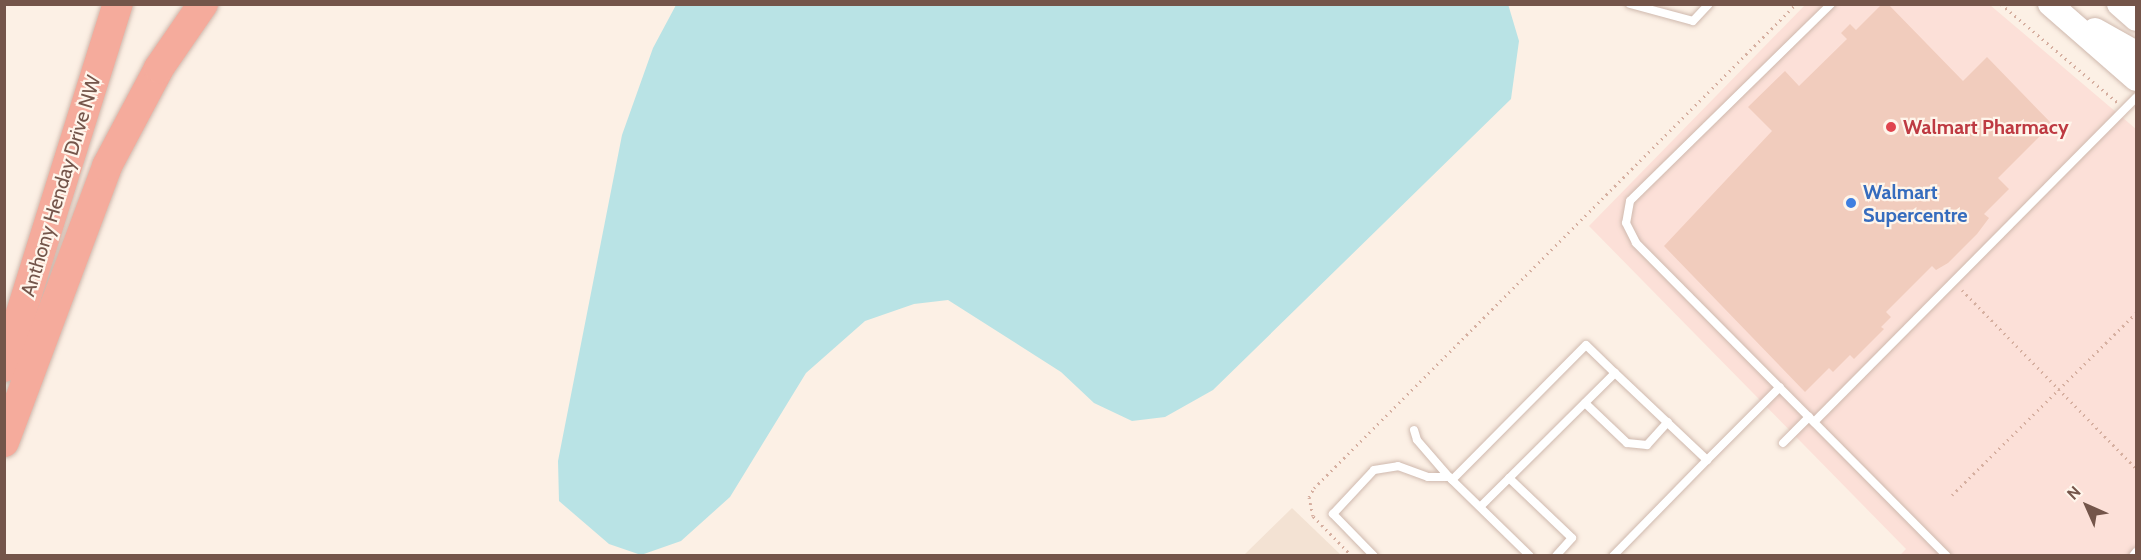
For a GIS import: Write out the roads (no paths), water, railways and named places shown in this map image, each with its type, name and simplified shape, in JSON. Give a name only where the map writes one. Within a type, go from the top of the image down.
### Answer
[{"type":"highway","name":"Anthony Henday Drive NW","points":[[4,367],[118,4]]},
{"type":"highway","points":[[4,442],[107,166],[159,68],[203,4]]},
{"type":"main road","points":[[2119,4],[2136,19]]},
{"type":"main road","points":[[2052,6],[2136,53]]},
{"type":"main road","points":[[2052,6],[2136,79]]},
{"type":"lane","points":[[1630,4],[1693,21],[1709,4]]},
{"type":"lane","points":[[1831,4],[1630,201],[1626,223],[1636,243],[1812,419],[1942,554]]},
{"type":"lane","points":[[1783,443],[1812,419],[2136,98]]},
{"type":"lane","points":[[1374,555],[1333,514],[1374,470],[1398,466],[1428,477],[1451,479],[1586,345],[1707,460]]},
{"type":"lane","points":[[1481,506],[1615,373]]},
{"type":"lane","points":[[1613,555],[1780,387]]},
{"type":"lane","points":[[1585,403],[1627,443],[1647,445],[1668,422]]},
{"type":"lane","points":[[1414,430],[1451,479],[1530,555]]},
{"type":"lane","points":[[1509,478],[1572,538],[1556,555]]},
{"type":"lane","points":[[2133,555],[2136,552]]},
{"type":"water","points":[[1508,4],[1519,41],[1511,99],[1213,390],[1165,417],[1132,421],[1094,403],[1061,372],[948,300],[914,304],[865,321],[806,373],[730,497],[681,541],[641,555],[609,544],[559,501],[558,461],[622,135],[653,48],[676,5]]},
{"type":"place","name":"Walmart Pharmacy","points":[[1891,127]]},
{"type":"place","name":"Walmart Supercentre","points":[[1851,203]]}]
